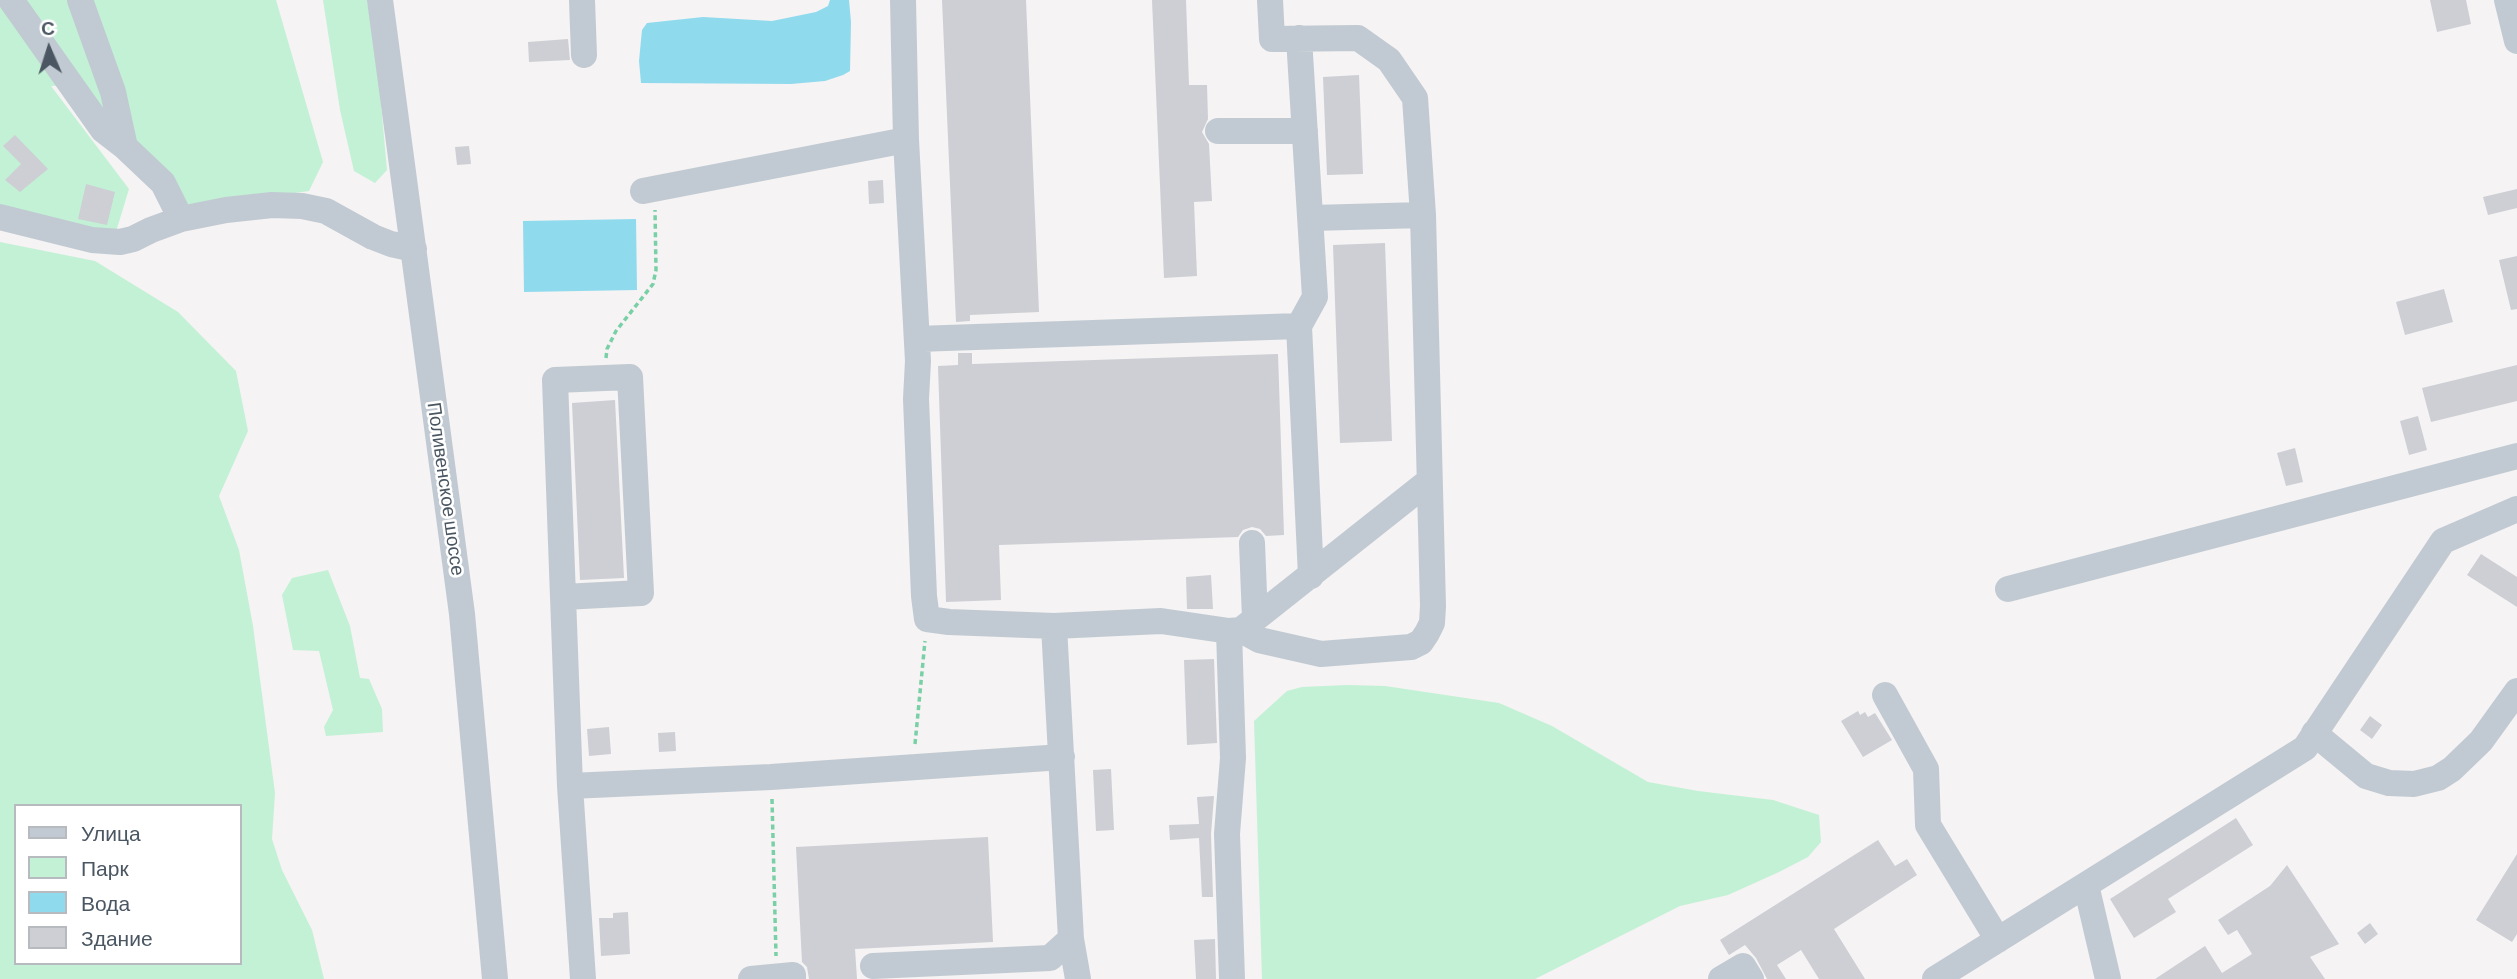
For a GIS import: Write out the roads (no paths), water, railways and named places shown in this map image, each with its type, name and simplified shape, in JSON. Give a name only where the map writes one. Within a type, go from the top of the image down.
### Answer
[{"type":"street","points":[[11,0],[103,130],[163,183],[181,219]]},
{"type":"street","points":[[80,0],[113,92],[125,147]]},
{"type":"street","name":"Поливенское шоссе","points":[[380,0],[462,614],[495,979]]},
{"type":"street","points":[[582,0],[584,55]]},
{"type":"street","points":[[903,0],[906,140],[917,339],[916,399],[927,619],[1054,625],[1161,621],[1242,627],[1259,640],[1321,654],[1411,647],[1421,642],[1432,623],[1423,215],[1415,98],[1389,60],[1358,38],[1272,39],[1270,0]]},
{"type":"street","points":[[2507,0],[2517,41]]},
{"type":"street","points":[[1299,38],[1315,297],[1299,326],[1311,576]]},
{"type":"street","points":[[1217,131],[1305,131]]},
{"type":"street","points":[[648,190],[906,140]]},
{"type":"street","points":[[0,217],[92,240],[120,242],[181,219],[226,210],[272,205],[302,206],[326,211],[373,237],[414,249]]},
{"type":"street","points":[[1312,218],[1423,215]]},
{"type":"street","points":[[917,339],[1299,326]]},
{"type":"street","points":[[563,597],[641,593],[630,377],[555,380],[563,597],[570,786],[583,979]]},
{"type":"street","points":[[2008,589],[2517,456]]},
{"type":"street","points":[[1242,627],[1311,576],[1429,481]]},
{"type":"street","points":[[1935,979],[2305,748],[2443,541],[2517,509]]},
{"type":"street","points":[[1233,979],[1227,834],[1242,627],[1252,543]]},
{"type":"street","points":[[1054,625],[1070,939],[1078,979]]},
{"type":"street","points":[[2314,733],[2366,776],[2389,783],[2414,784],[2438,778],[2452,769],[2481,741],[2517,691]]},
{"type":"street","points":[[1885,695],[1926,769],[1928,825],[1998,940]]},
{"type":"street","points":[[570,786],[771,777],[1062,757]]},
{"type":"street","points":[[2086,885],[2108,979]]},
{"type":"street","points":[[873,966],[1050,958],[1070,939]]},
{"type":"street","points":[[1721,979],[1743,966],[1751,979]]},
{"type":"water","points":[[830,0],[849,0],[850,71],[843,75],[825,81],[791,84],[641,83],[639,61],[642,30],[647,23],[703,17],[772,21],[816,12],[828,6]]},
{"type":"water","points":[[636,219],[637,290],[524,292],[523,221]]}]
